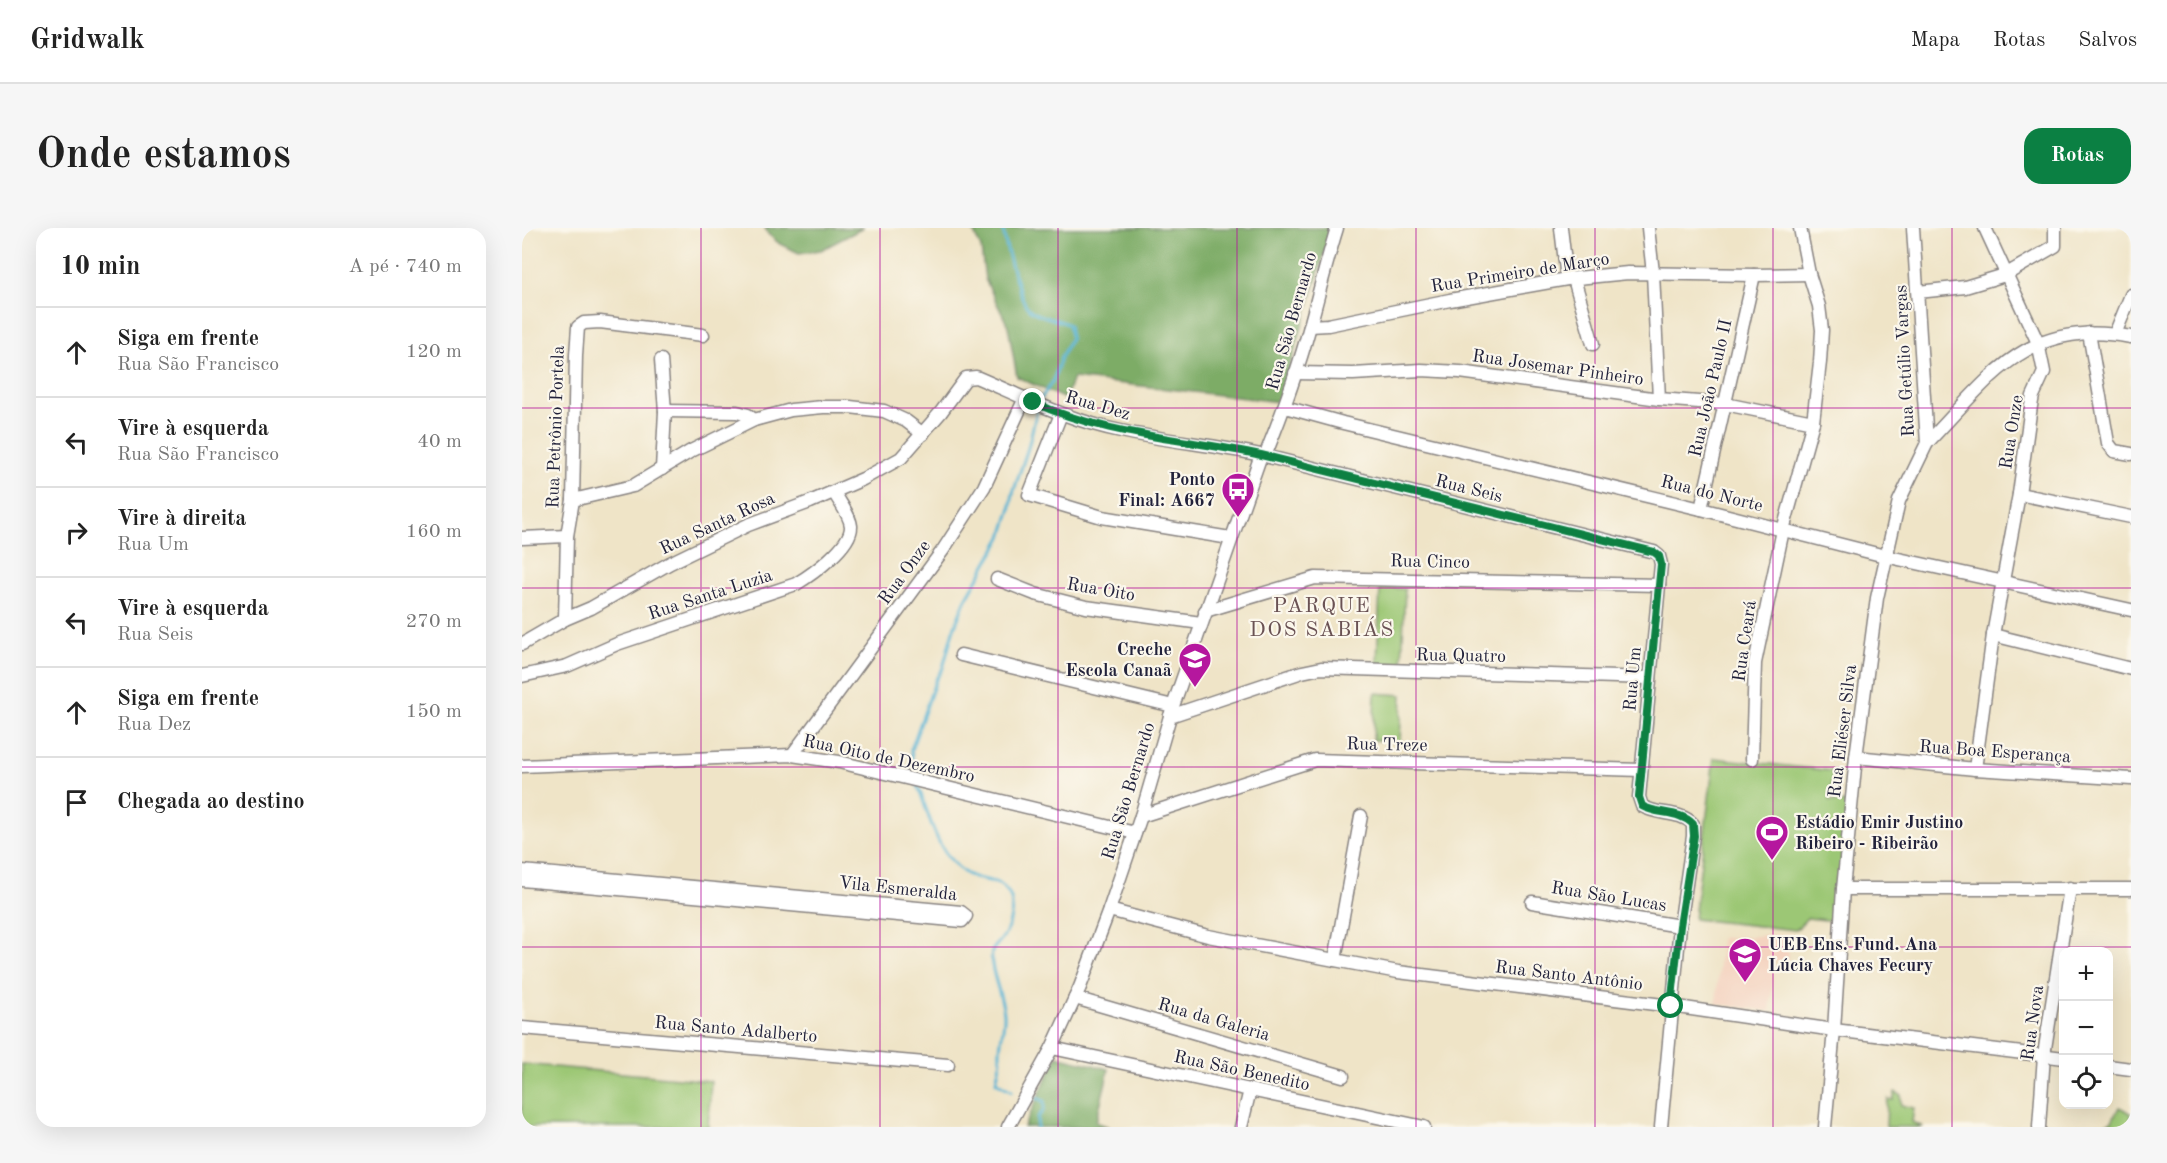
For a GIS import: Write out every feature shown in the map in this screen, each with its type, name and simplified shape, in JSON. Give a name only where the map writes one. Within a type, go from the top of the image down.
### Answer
[{"type":"street","name":"Rua São Bernardo","points":[[1008,1127],[1052,1048],[1075,998],[1109,910],[1136,833],[1172,711],[1230,538],[1285,407],[1337,228]]},
{"type":"street","points":[[1561,228],[1570,279],[1593,344]]},
{"type":"street","points":[[1648,228],[1653,273],[1659,399]]},
{"type":"street","name":"Rua Ceará","points":[[1752,759],[1755,663],[1783,530],[1814,422],[1822,330],[1819,306],[1809,274],[1800,228]]},
{"type":"street","name":"Rua Getúlio Vargas","points":[[1885,556],[1899,501],[1927,443],[1913,228]]},
{"type":"street","name":"Rua Onze","points":[[1975,769],[1993,635],[2019,494],[2033,396],[2044,372],[2038,342],[1986,228]]},
{"type":"street","points":[[1918,292],[1965,286],[2006,275],[2055,246],[2055,228]]},
{"type":"street","name":"Rua Primeiro de Março","points":[[1310,326],[1349,321],[1570,279],[1628,273],[1809,274]]},
{"type":"street","name":"Rua João Paulo II","points":[[1701,509],[1754,275]]},
{"type":"street","points":[[2115,334],[2131,295]]},
{"type":"street","name":"Rua Petrônio Portela","points":[[565,619],[567,536],[573,500],[578,327],[584,323],[600,322],[703,334]]},
{"type":"street","points":[[2089,333],[2108,443],[2114,451],[2131,454]]},
{"type":"street","points":[[1927,443],[2004,363],[2038,342],[2063,335],[2089,333],[2131,337]]},
{"type":"street","points":[[660,360],[665,411],[662,470]]},
{"type":"street","name":"Rua Josemar Pinheiro","points":[[1295,372],[1353,374],[1421,370],[1450,372],[1659,399],[1725,404],[1814,422]]},
{"type":"street","name":"Rua Dez","points":[[923,434],[966,378],[975,377],[1047,409],[1119,431],[1218,446],[1263,456]]},
{"type":"street","name":"Rua Onze","points":[[792,755],[943,550],[984,487],[1029,400]]},
{"type":"street","points":[[573,500],[633,486],[691,451],[754,420],[792,411],[823,406],[884,411],[906,421],[923,434]]},
{"type":"street","name":"Rua do Norte","points":[[1285,407],[1885,556],[2131,610]]},
{"type":"street","points":[[665,411],[737,412],[748,415],[754,420]]},
{"type":"street","points":[[1061,414],[1029,495],[1102,517],[1230,538]]},
{"type":"street","name":"Rua Santa Rosa","points":[[522,644],[670,563],[748,525],[863,479],[901,458],[923,434]]},
{"type":"street","name":"Rua Seis","points":[[1263,456],[1654,552],[1659,556],[1661,564]]},
{"type":"street","name":"Rua Santa Luzia","points":[[522,676],[567,666],[617,644],[796,584],[813,574],[848,538],[850,532],[849,519],[834,492]]},
{"type":"street","points":[[2019,494],[2131,517]]},
{"type":"street","points":[[522,538],[567,536]]},
{"type":"street","name":"Rua Eliéser Silva","points":[[1825,1127],[1843,889],[1856,757],[1871,640],[1885,556]]},
{"type":"street","name":"Rua Um","points":[[1661,564],[1639,797],[1642,806],[1647,809],[1678,814],[1693,824],[1694,836],[1680,926]]},
{"type":"street","name":"Rua Cinco","points":[[1205,611],[1315,578],[1659,585]]},
{"type":"street","name":"Rua Oito","points":[[997,579],[1035,594],[1086,607],[1201,623]]},
{"type":"street","points":[[1993,635],[2131,669]]},
{"type":"street","points":[[961,655],[1172,711]]},
{"type":"street","name":"Rua Quatro","points":[[1172,711],[1321,668],[1650,678]]},
{"type":"street","name":"Rua Oito de Dezembro","points":[[522,766],[792,755],[839,762],[1136,833]]},
{"type":"street","name":"Rua Boa Esperança","points":[[1856,757],[1975,769],[2131,779]]},
{"type":"street","name":"Rua Treze","points":[[1141,816],[1315,760],[1641,770]]},
{"type":"street","points":[[1335,960],[1361,816]]},
{"type":"street","name":"Vila Esmeralda","points":[[522,871],[610,883],[962,921],[966,916],[961,912],[610,883],[522,880]]},
{"type":"street","name":"Rua Nova","points":[[2039,1127],[2044,1055],[2070,888]]},
{"type":"street","points":[[1843,889],[2131,889]]},
{"type":"street","name":"Rua São Lucas","points":[[1532,902],[1680,926]]},
{"type":"street","name":"Rua Santo Antônio","points":[[1109,910],[1208,936],[1398,972],[2059,1057]]},
{"type":"street","points":[[1661,1127],[1680,926]]},
{"type":"street","name":"Rua da Galeria","points":[[1075,998],[1343,1076]]},
{"type":"street","name":"Rua Santo Adalberto","points":[[522,1028],[948,1065]]},
{"type":"street","name":"Rua São Benedito","points":[[1052,1048],[1424,1127]]},
{"type":"street","points":[[2113,1067],[2131,1070]]},
{"type":"street","points":[[1241,1127],[1250,1089]]},
{"type":"shaded area","name":"UEB Ens. Fund. Ana Lúcia Chaves Fecury","points":[[1791,934],[1787,962],[1775,960],[1770,1011],[1716,1004],[1721,938]]},
{"type":"green space","points":[[765,228],[863,228],[821,250],[799,253],[780,244],[768,234]]},
{"type":"green space","points":[[972,228],[1332,228],[1279,402],[1073,378],[1065,399],[1017,377],[1008,326],[985,279],[981,248]]},
{"type":"green space","points":[[1380,587],[1405,589],[1402,665],[1377,664]]},
{"type":"green space","points":[[1375,693],[1402,695],[1400,742],[1373,740]]},
{"type":"green space","name":"Estádio Emir Justino Ribeiro - Ribeirão","points":[[1714,758],[1833,771],[1829,801],[1847,803],[1836,921],[1807,918],[1796,930],[1694,919]]},
{"type":"green space","points":[[1057,1056],[1109,1069],[1096,1122],[1109,1127],[1024,1127]]},
{"type":"green space","points":[[522,1064],[711,1081],[708,1127],[522,1127]]},
{"type":"green space","points":[[1895,1092],[1901,1095],[1901,1105],[1914,1108],[1912,1122],[1923,1127],[1886,1127],[1888,1099],[1893,1100]]},
{"type":"green space","points":[[2119,1107],[2131,1113],[2131,1127],[2099,1127],[2112,1121]]},
{"type":"waterway","points":[[1003,228],[1013,271],[1025,304],[1038,314],[1069,325],[1071,338],[1061,357],[1053,381],[1040,400]]},
{"type":"waterway","points":[[913,768],[911,750],[936,679],[943,668],[953,631],[965,601],[1002,537],[1038,406]]},
{"type":"waterway","points":[[918,786],[935,834],[955,865],[971,876],[1000,885],[1011,898],[1012,910],[1008,928],[993,950],[991,958],[1004,1014],[1001,1061],[996,1082],[1012,1091]]},
{"type":"waterway","points":[[1034,1097],[1044,1101],[1044,1110],[1038,1117],[1037,1127]]},
{"type":"place","name":"Ponto Final: A667","points":[[1238,518]]},
{"type":"place","name":"Creche Escola Canaã","points":[[1195,688]]},
{"type":"place","name":"Estádio Emir Justino Ribeiro - Ribeirão","points":[[1772,861]]},
{"type":"place","name":"UEB Ens. Fund. Ana Lúcia Chaves Fecury","points":[[1745,983]]},
{"type":"district","name":"PARQUE DOS SABIÁS","points":[[1322,617]]},
{"type":"route","points":[[1033,402],[1061,414],[1119,431],[1261,455],[1654,552],[1659,556],[1661,564],[1639,797],[1642,806],[1647,809],[1678,814],[1688,819],[1693,824],[1694,836],[1680,926],[1671,1006]]}]
